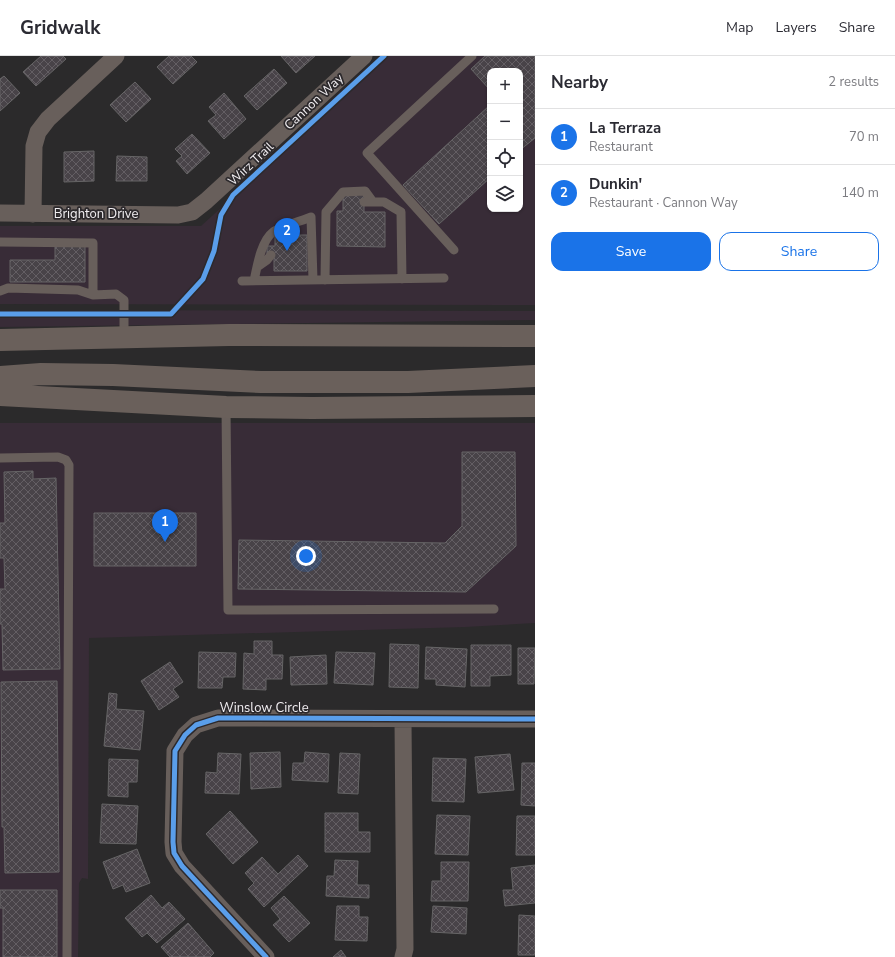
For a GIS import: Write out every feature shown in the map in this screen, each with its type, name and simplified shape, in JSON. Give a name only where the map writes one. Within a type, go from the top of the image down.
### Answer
[{"type":"main road","points":[[0,340],[229,335],[535,336]]},
{"type":"main road","points":[[0,377],[42,374],[113,375],[261,382],[393,382],[535,376]]},
{"type":"main road","points":[[0,395],[226,407],[319,408],[535,406]]},
{"type":"street","points":[[33,214],[34,146],[38,132],[48,119],[116,56]]},
{"type":"street","name":"Cannon Way","points":[[192,212],[206,202],[364,56]]},
{"type":"street","name":"Brighton Drive","points":[[0,213],[178,215],[192,212]]},
{"type":"street","name":"Winslow Circle","points":[[266,957],[182,866],[174,853],[175,751],[185,735],[196,725],[218,718],[403,720],[535,719]]},
{"type":"street","points":[[403,720],[405,948],[403,957]]},
{"type":"lane","points":[[454,250],[367,153],[472,56]]},
{"type":"lane","points":[[325,280],[326,212],[343,192],[364,192],[373,202]]},
{"type":"lane","points":[[402,279],[401,212],[410,201]]},
{"type":"lane","points":[[333,202],[343,203]]},
{"type":"lane","points":[[364,202],[384,202],[401,212]]},
{"type":"lane","points":[[254,281],[257,267],[267,239],[274,232],[311,217],[313,280]]},
{"type":"lane","points":[[257,267],[267,260],[271,251],[274,232]]},
{"type":"lane","points":[[0,242],[94,243],[93,295]]},
{"type":"lane","points":[[242,281],[444,278]]},
{"type":"lane","points":[[0,291],[8,288],[78,290],[93,295],[116,294],[124,300],[124,337]]},
{"type":"lane","points":[[226,407],[228,610],[494,610]]},
{"type":"lane","points":[[0,458],[58,457],[66,460],[69,465],[67,957]]},
{"type":"shaded area","points":[[388,56],[535,56],[535,305],[0,304],[0,226],[201,226]]},
{"type":"shaded area","points":[[0,310],[535,311],[535,320],[0,327]]},
{"type":"shaded area","points":[[0,423],[535,423],[535,623],[465,627],[89,638],[88,879],[82,878],[79,883],[78,957],[0,957]]},
{"type":"building","points":[[41,56],[63,56],[66,59],[36,86],[23,72]]},
{"type":"building","points":[[169,56],[191,56],[197,62],[173,84],[157,67]]},
{"type":"building","points":[[281,56],[315,56],[296,73]]},
{"type":"building","points":[[485,56],[535,56],[535,138],[523,148],[523,68],[487,68],[487,87],[471,69]]},
{"type":"building","points":[[274,69],[287,83],[257,110],[244,96]]},
{"type":"building","points":[[4,76],[20,93],[0,111],[0,79]]},
{"type":"building","points":[[135,82],[151,99],[126,122],[110,105]]},
{"type":"building","points":[[224,93],[246,119],[224,139],[208,121],[216,115],[209,107]]},
{"type":"building","points":[[487,108],[487,181],[439,224],[403,185]]},
{"type":"building","points":[[192,134],[210,153],[187,174],[176,161],[182,156],[175,149]]},
{"type":"building","points":[[94,151],[94,181],[64,182],[64,152]]},
{"type":"building","points":[[117,156],[147,157],[147,181],[116,181]]},
{"type":"building","points":[[343,194],[364,194],[364,212],[385,212],[385,247],[337,246],[337,211],[343,211]]},
{"type":"building","points":[[275,235],[307,235],[307,271],[274,271],[274,255],[267,255],[267,246],[275,246]]},
{"type":"building","points":[[55,246],[85,246],[85,282],[10,282],[10,260],[55,260]]},
{"type":"building","points":[[462,452],[515,452],[516,546],[466,592],[238,589],[239,540],[445,543],[462,526]]},
{"type":"building","points":[[33,471],[33,479],[56,478],[60,669],[3,670],[2,624],[0,624],[0,589],[5,589],[4,558],[0,558],[0,523],[5,523],[4,472]]},
{"type":"building","points":[[94,513],[196,513],[196,566],[94,566]]},
{"type":"building","points":[[254,641],[272,641],[272,655],[283,655],[282,679],[266,679],[266,690],[243,689],[244,653],[254,654]]},
{"type":"building","points":[[390,644],[419,645],[418,688],[389,687]]},
{"type":"building","points":[[471,645],[511,645],[511,675],[490,676],[490,686],[471,686]]},
{"type":"building","points":[[426,647],[467,649],[465,687],[436,685],[436,679],[425,679]]},
{"type":"building","points":[[518,648],[535,648],[534,684],[518,684]]},
{"type":"building","points":[[199,652],[236,653],[235,677],[223,677],[222,688],[198,688]]},
{"type":"building","points":[[336,652],[375,653],[373,685],[334,683]]},
{"type":"building","points":[[326,655],[327,684],[291,685],[290,657]]},
{"type":"building","points":[[170,662],[183,682],[173,689],[179,697],[159,710],[141,681]]},
{"type":"building","points":[[57,681],[59,872],[5,873],[4,827],[2,827],[1,682]]},
{"type":"building","points":[[109,693],[117,694],[116,709],[144,711],[140,750],[104,746]]},
{"type":"building","points":[[280,752],[281,787],[251,789],[250,753]]},
{"type":"building","points":[[305,752],[329,754],[328,782],[292,780],[293,763],[304,763]]},
{"type":"building","points":[[218,753],[241,754],[239,794],[205,793],[206,772],[217,773]]},
{"type":"building","points":[[340,753],[360,754],[358,794],[338,793]]},
{"type":"building","points":[[510,754],[514,790],[478,793],[475,757]]},
{"type":"building","points":[[433,758],[466,759],[464,802],[432,801]]},
{"type":"building","points":[[109,759],[138,760],[137,782],[128,782],[128,797],[108,796]]},
{"type":"building","points":[[522,763],[535,763],[535,806],[521,805]]},
{"type":"building","points":[[102,804],[138,806],[136,844],[100,843]]},
{"type":"building","points":[[230,811],[258,842],[233,864],[206,834]]},
{"type":"building","points":[[325,813],[358,813],[358,832],[370,832],[370,852],[325,852]]},
{"type":"building","points":[[437,815],[470,816],[468,855],[435,854]]},
{"type":"building","points":[[517,816],[535,816],[535,855],[516,855]]},
{"type":"building","points":[[137,849],[150,883],[126,892],[123,885],[113,889],[103,862]]},
{"type":"building","points":[[298,855],[308,866],[264,907],[248,889],[254,883],[245,873],[262,857],[278,874]]},
{"type":"building","points":[[335,860],[358,861],[357,885],[369,885],[369,898],[326,896],[327,876],[334,876]]},
{"type":"building","points":[[441,862],[469,862],[468,901],[431,901],[432,881],[441,881]]},
{"type":"building","points":[[535,865],[535,903],[505,906],[503,890],[513,890],[511,868]]},
{"type":"building","points":[[0,890],[57,890],[57,957],[3,957],[3,908],[0,908]]},
{"type":"building","points":[[151,895],[162,908],[169,902],[185,919],[157,943],[147,933],[142,937],[125,918]]},
{"type":"building","points":[[284,896],[310,923],[289,942],[273,925],[280,919],[271,908]]},
{"type":"building","points":[[337,906],[359,906],[359,917],[368,917],[367,941],[335,940]]},
{"type":"building","points":[[433,906],[467,908],[466,934],[431,932]]},
{"type":"building","points":[[519,915],[535,916],[535,955],[518,955]]},
{"type":"building","points":[[188,923],[214,953],[210,957],[170,957],[161,947]]},
{"type":"building","points":[[341,950],[346,957],[333,957]]},
{"type":"cycle path","name":"Wirz Trail","points":[[0,314],[171,314],[203,279],[214,251],[221,215],[233,195],[384,56]]},
{"type":"cycle path","points":[[266,957],[182,866],[174,853],[175,751],[185,735],[196,725],[218,718],[535,719]]},
{"type":"place","name":"Dunkin'","points":[[287,251]]},
{"type":"place","name":"La Terraza","points":[[165,542]]}]
